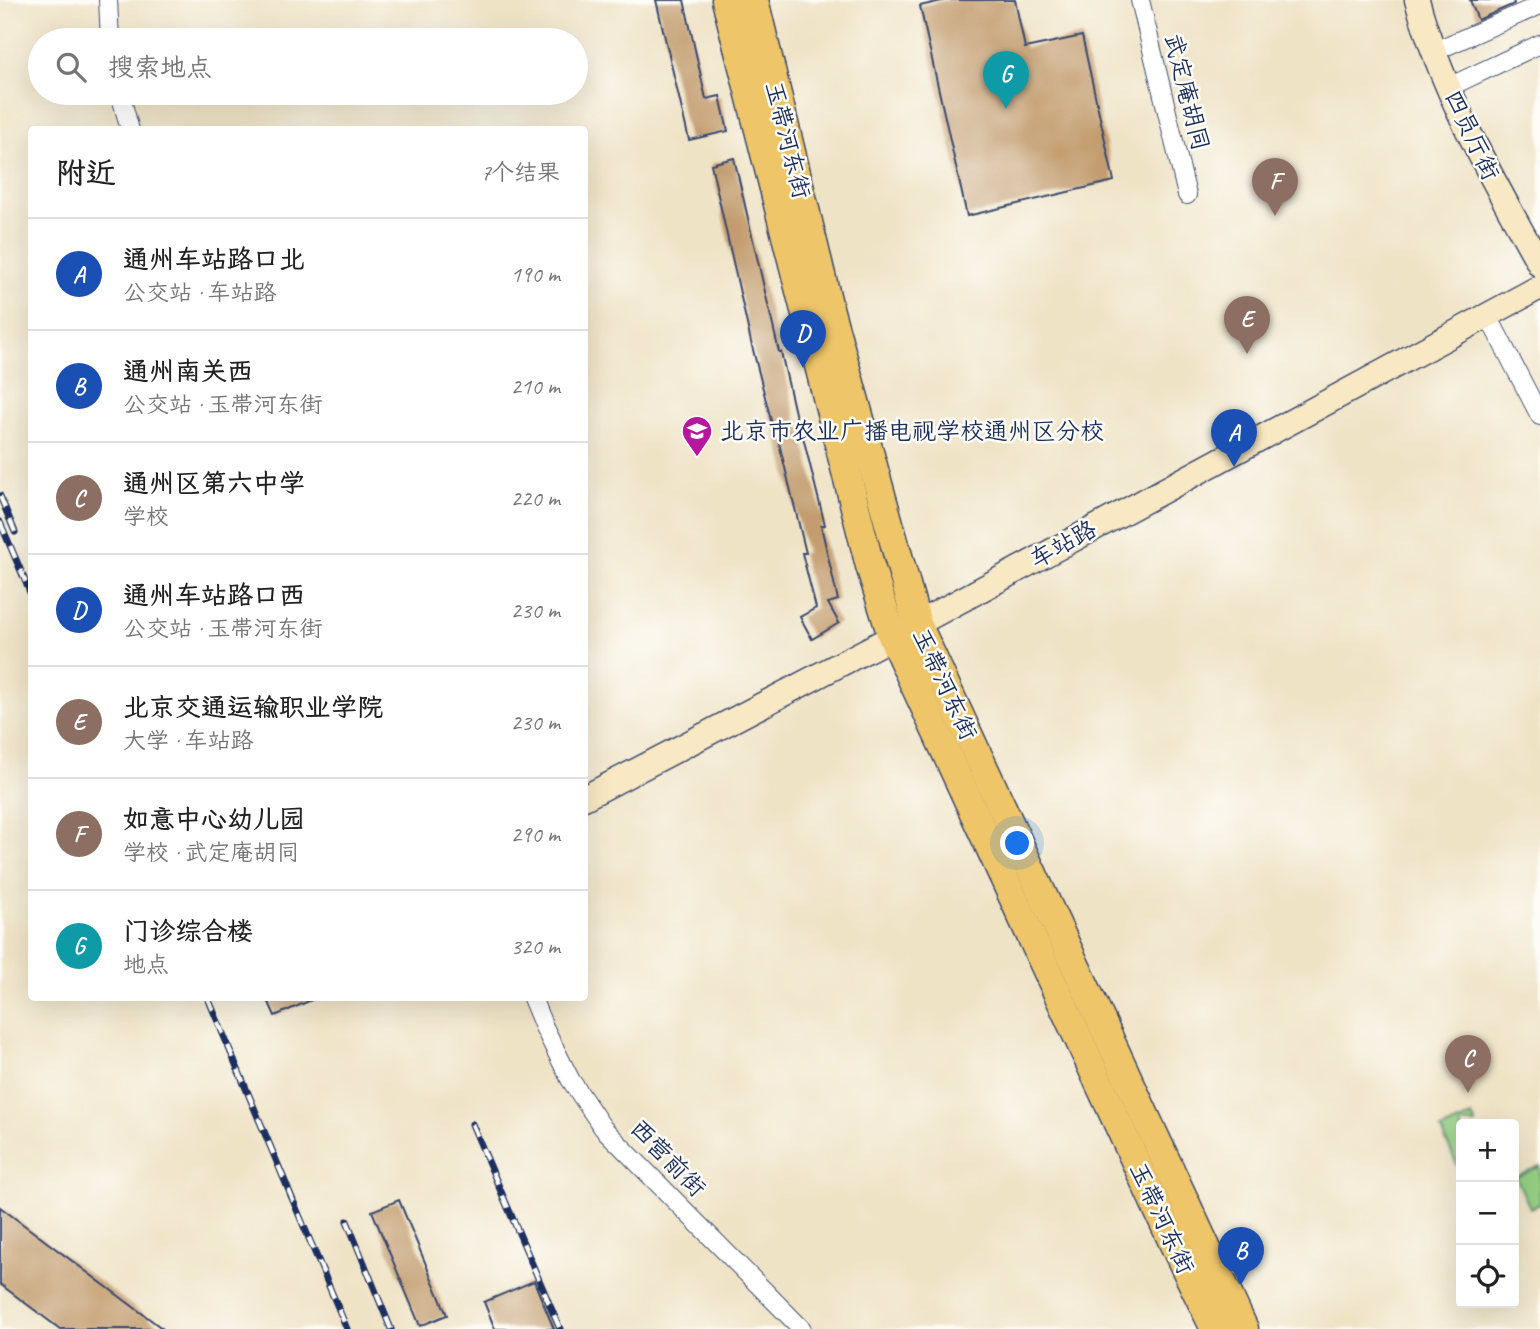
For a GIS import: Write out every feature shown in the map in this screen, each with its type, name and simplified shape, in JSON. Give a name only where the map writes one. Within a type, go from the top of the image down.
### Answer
[{"type":"main road","name":"玉带河东街","points":[[726,0],[870,566],[905,630],[1244,1329]]},
{"type":"main road","name":"玉带河东街","points":[[754,0],[905,630],[1172,1241],[1215,1329]]},
{"type":"street","points":[[108,0],[109,28]]},
{"type":"street","name":"武定庵胡同","points":[[1140,0],[1187,195]]},
{"type":"street","name":"四员厅街","points":[[1418,0],[1425,27],[1449,87],[1485,166],[1540,265]]},
{"type":"street","points":[[1435,51],[1538,4]]},
{"type":"street","points":[[1449,87],[1540,44]]},
{"type":"street","points":[[123,105],[129,126]]},
{"type":"street","name":"车站路","points":[[588,795],[905,630],[1540,288]]},
{"type":"street","points":[[1488,316],[1540,416]]},
{"type":"street","name":"西营前街","points":[[533,1001],[570,1079],[603,1128],[802,1329]]},
{"type":"green space","points":[[1456,1123],[1456,1162],[1441,1130]]},
{"type":"green space","points":[[1540,1166],[1540,1204],[1530,1208],[1519,1184],[1519,1176]]},
{"type":"building","points":[[656,0],[684,0],[706,99],[720,96],[728,131],[689,140]]},
{"type":"building","points":[[946,0],[1015,0],[1025,48],[1082,36],[1114,181],[967,216],[920,6]]},
{"type":"building","points":[[1470,0],[1513,0],[1514,4],[1478,20]]},
{"type":"building","points":[[734,158],[779,352],[825,525],[821,526],[838,600],[828,603],[839,623],[812,639],[800,617],[816,608],[802,553],[806,553],[751,342],[711,164]]},
{"type":"building","points":[[268,1001],[309,1001],[275,1016]]},
{"type":"building","points":[[399,1200],[447,1315],[420,1326],[372,1211]]},
{"type":"building","points":[[0,1207],[163,1329],[60,1329],[0,1284]]},
{"type":"building","points":[[534,1281],[554,1329],[495,1329],[484,1302]]},
{"type":"railway","points":[[0,496],[15,532]]},
{"type":"railway","points":[[0,522],[28,588]]},
{"type":"railway","points":[[209,1001],[347,1329]]},
{"type":"railway","points":[[472,1124],[560,1329]]},
{"type":"railway","points":[[347,1221],[391,1329]]},
{"type":"place","name":"门诊综合楼","points":[[1006,109]]},
{"type":"place","name":"如意中心幼儿园","points":[[1275,216]]},
{"type":"place","name":"北京交通运输职业学院","points":[[1247,354]]},
{"type":"place","name":"通州车站路口西","points":[[803,368]]},
{"type":"place","name":"北京市农业广播电视学校通州区分校","points":[[697,458]]},
{"type":"place","name":"通州车站路口北","points":[[1234,467]]},
{"type":"place","name":"通州区第六中学","points":[[1468,1093]]},
{"type":"place","name":"通州南关西","points":[[1241,1285]]}]
